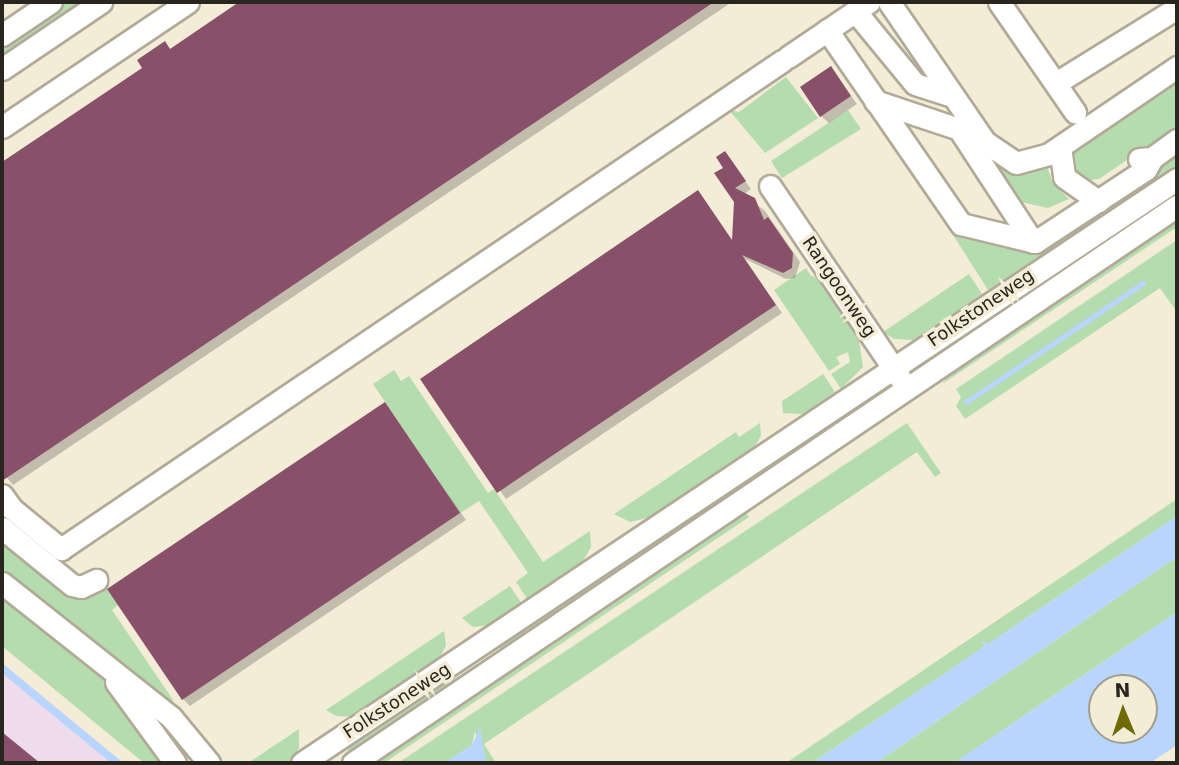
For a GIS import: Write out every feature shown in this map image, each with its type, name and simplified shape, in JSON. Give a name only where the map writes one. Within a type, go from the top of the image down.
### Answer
[{"type":"street","points":[[2,35],[51,2]]},
{"type":"street","points":[[2,69],[101,2]]},
{"type":"street","points":[[2,127],[188,2]]},
{"type":"street","points":[[889,2],[985,142],[1009,161],[1032,162],[1060,147],[1177,67]]},
{"type":"street","points":[[999,2],[1075,112]]},
{"type":"street","points":[[2,495],[11,508],[61,549],[862,7],[915,84],[953,96]]},
{"type":"street","points":[[1056,83],[1177,8]]},
{"type":"street","points":[[827,30],[955,220],[1033,243],[1062,225],[1092,198],[1146,169],[1152,158],[1177,140]]},
{"type":"street","points":[[875,101],[959,129],[1033,243]]},
{"type":"street","points":[[1060,147],[1061,173],[1092,198]]},
{"type":"street","name":"Folkstoneweg","points":[[302,763],[327,757],[473,652],[1177,179]]},
{"type":"street","name":"Rangoonweg","points":[[770,186],[907,388]]},
{"type":"street","name":"Folkstoneweg","points":[[353,763],[1177,206]]},
{"type":"street","points":[[786,440],[799,461]]},
{"type":"street","points":[[2,528],[74,586],[96,580]]},
{"type":"street","points":[[622,551],[636,572]]},
{"type":"street","points":[[2,583],[171,717],[209,763]]},
{"type":"street","points":[[473,652],[486,673]]},
{"type":"street","points":[[101,664],[175,763]]},
{"type":"shaded area","points":[[2,663],[124,763],[2,763]]},
{"type":"green space","points":[[67,2],[83,2],[2,57],[2,45]]},
{"type":"green space","points":[[1177,74],[1177,126],[1099,179],[1089,180],[1075,172],[1072,149]]},
{"type":"green space","points":[[786,77],[818,118],[765,153],[729,110],[739,112]]},
{"type":"green space","points":[[848,110],[861,129],[782,178],[771,161]]},
{"type":"green space","points":[[1177,154],[1177,167],[988,290],[948,227],[1029,251]]},
{"type":"green space","points":[[990,159],[1007,169],[1046,164],[1053,183],[1069,199],[1048,208],[1021,202]]},
{"type":"green space","points":[[1177,184],[1177,197],[922,364],[921,362]]},
{"type":"green space","points":[[1177,217],[1177,227],[942,384],[961,360],[964,363],[1018,327],[1016,323]]},
{"type":"green space","points":[[1177,240],[1177,312],[1160,288],[965,419],[956,406],[961,397],[956,389]]},
{"type":"green space","points":[[806,268],[811,276],[823,278],[863,337],[859,340],[863,367],[841,389],[831,374],[850,362],[848,352],[836,357],[840,364],[829,371],[774,290]]},
{"type":"green space","points":[[969,274],[982,294],[914,340],[894,339],[883,332]]},
{"type":"green space","points":[[394,370],[401,381],[409,376],[488,493],[494,489],[543,562],[590,531],[591,547],[582,563],[528,600],[516,582],[528,573],[479,501],[460,513],[373,384]]},
{"type":"green space","points":[[823,374],[835,392],[803,414],[783,413],[782,401]]},
{"type":"green space","points":[[760,423],[761,436],[755,446],[651,517],[630,522],[614,514],[736,432],[739,437]]},
{"type":"green space","points":[[907,423],[941,473],[935,477],[917,452],[484,744],[496,763],[486,763],[482,757],[475,731],[472,745],[445,763],[398,763]]},
{"type":"green space","points":[[766,463],[772,469],[661,541],[659,536]]},
{"type":"green space","points":[[1177,499],[1177,516],[988,644],[982,641],[985,646],[812,763],[786,763]]},
{"type":"green space","points":[[743,508],[749,517],[384,763],[365,763]]},
{"type":"green space","points":[[2,540],[73,596],[107,589],[118,605],[112,610],[173,700],[168,709],[2,573]]},
{"type":"green space","points":[[1177,557],[1177,612],[954,763],[876,763]]},
{"type":"green space","points":[[592,581],[597,586],[500,650],[501,641]]},
{"type":"green space","points":[[510,586],[522,604],[491,625],[473,627],[462,618]]},
{"type":"green space","points":[[2,593],[114,688],[168,763],[144,763],[2,646]]},
{"type":"green space","points":[[444,631],[446,646],[437,662],[353,717],[336,716],[326,710]]},
{"type":"green space","points":[[451,676],[458,681],[347,752],[349,744]]},
{"type":"green space","points":[[299,729],[299,748],[291,763],[248,763]]},
{"type":"water","points":[[1177,516],[1177,557],[876,763],[812,763],[985,646],[982,641],[988,644]]},
{"type":"water","points":[[1177,612],[1177,745],[1150,763],[954,763]]},
{"type":"water","points":[[2,663],[123,763],[111,763],[2,673]]},
{"type":"water","points":[[480,728],[486,763],[445,763],[472,745]]},
{"type":"building","points":[[239,2],[714,2],[2,481],[2,162],[142,68],[137,60],[165,41],[170,49]]},
{"type":"building","points":[[831,66],[851,96],[820,117],[800,87]]},
{"type":"building","points":[[725,151],[746,181],[735,188],[755,198],[764,220],[768,217],[793,253],[792,268],[783,273],[742,255],[776,305],[497,493],[420,379],[698,190],[732,240],[734,202],[714,173],[723,168],[716,157]]},
{"type":"building","points":[[385,402],[460,513],[182,700],[107,589]]},
{"type":"building","points":[[2,732],[40,763],[2,763]]},
{"type":"waterway","points":[[966,402],[1143,283]]}]
